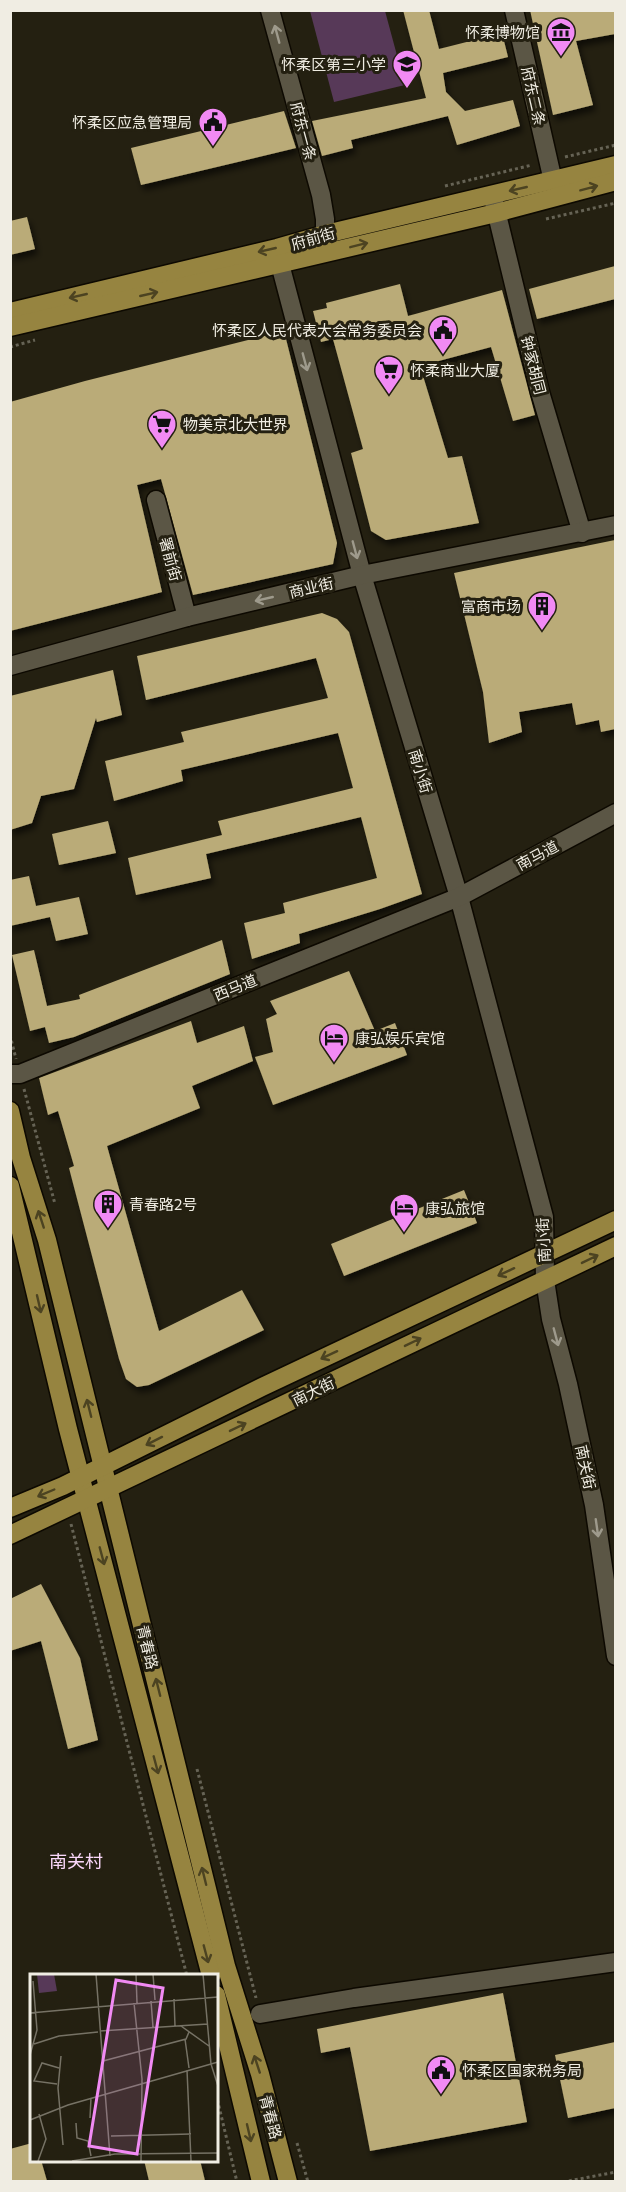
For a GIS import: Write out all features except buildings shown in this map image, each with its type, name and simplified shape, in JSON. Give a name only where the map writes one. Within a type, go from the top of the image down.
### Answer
[{"type":"main road","name":"府前街","points":[[10,327],[325,254],[494,204],[554,181],[615,165]]},
{"type":"main road","name":"府前街","points":[[10,312],[277,248],[326,234],[615,181]]},
{"type":"main road","name":"青春路","points":[[10,1111],[21,1158],[47,1240],[226,1966],[260,2074],[288,2181]]},
{"type":"main road","name":"青春路","points":[[10,1186],[81,1477],[211,1974]]},
{"type":"main road","name":"南大街","points":[[10,1508],[81,1477],[615,1220]]},
{"type":"main road","name":"南大街","points":[[10,1535],[615,1246]]},
{"type":"main road","name":"青春路","points":[[218,2003],[261,2181]]},
{"type":"street","name":"府东一条","points":[[270,10],[321,195],[326,234],[325,254]]},
{"type":"street","name":"府东二条","points":[[514,10],[554,181]]},
{"type":"street","name":"钟家胡同","points":[[494,204],[540,392],[582,533]]},
{"type":"street","name":"南小街","points":[[280,264],[362,575],[459,897],[543,1217],[545,1280]]},
{"type":"street","name":"署前街","points":[[156,500],[187,617]]},
{"type":"street","name":"商业街","points":[[10,666],[187,617],[362,575],[615,525]]},
{"type":"street","name":"南马道","points":[[459,897],[615,813]]},
{"type":"street","name":"西马道","points":[[10,1074],[20,1074],[459,897]]},
{"type":"street","name":"南关街","points":[[545,1280],[551,1319],[568,1384],[594,1505],[615,1656]]},
{"type":"street","points":[[260,2014],[354,1998],[615,1962]]},
{"type":"path","points":[[68,1508],[73,1540],[186,1974]]},
{"type":"path","points":[[218,2102],[237,2181]]},
{"type":"path","points":[[563,2181],[615,2172]]},
{"type":"shaded area","points":[[310,11],[385,11],[405,85],[334,102]]},
{"type":"place","name":"怀柔博物馆","points":[[561,58]]},
{"type":"place","name":"怀柔区第三小学","points":[[407,90]]},
{"type":"place","name":"怀柔区应急管理局","points":[[213,148]]},
{"type":"place","name":"怀柔区人民代表大会常务委员会","points":[[443,356]]},
{"type":"place","name":"怀柔商业大厦","points":[[389,396]]},
{"type":"place","name":"物美京北大世界","points":[[162,450]]},
{"type":"place","name":"富商市场","points":[[542,632]]},
{"type":"place","name":"康弘娱乐宾馆","points":[[334,1064]]},
{"type":"place","name":"青春路2号","points":[[108,1230]]},
{"type":"place","name":"康弘旅馆","points":[[404,1234]]},
{"type":"place","name":"怀柔区国家税务局","points":[[441,2096]]},
{"type":"district","name":"南关村","points":[[76,1861]]}]
